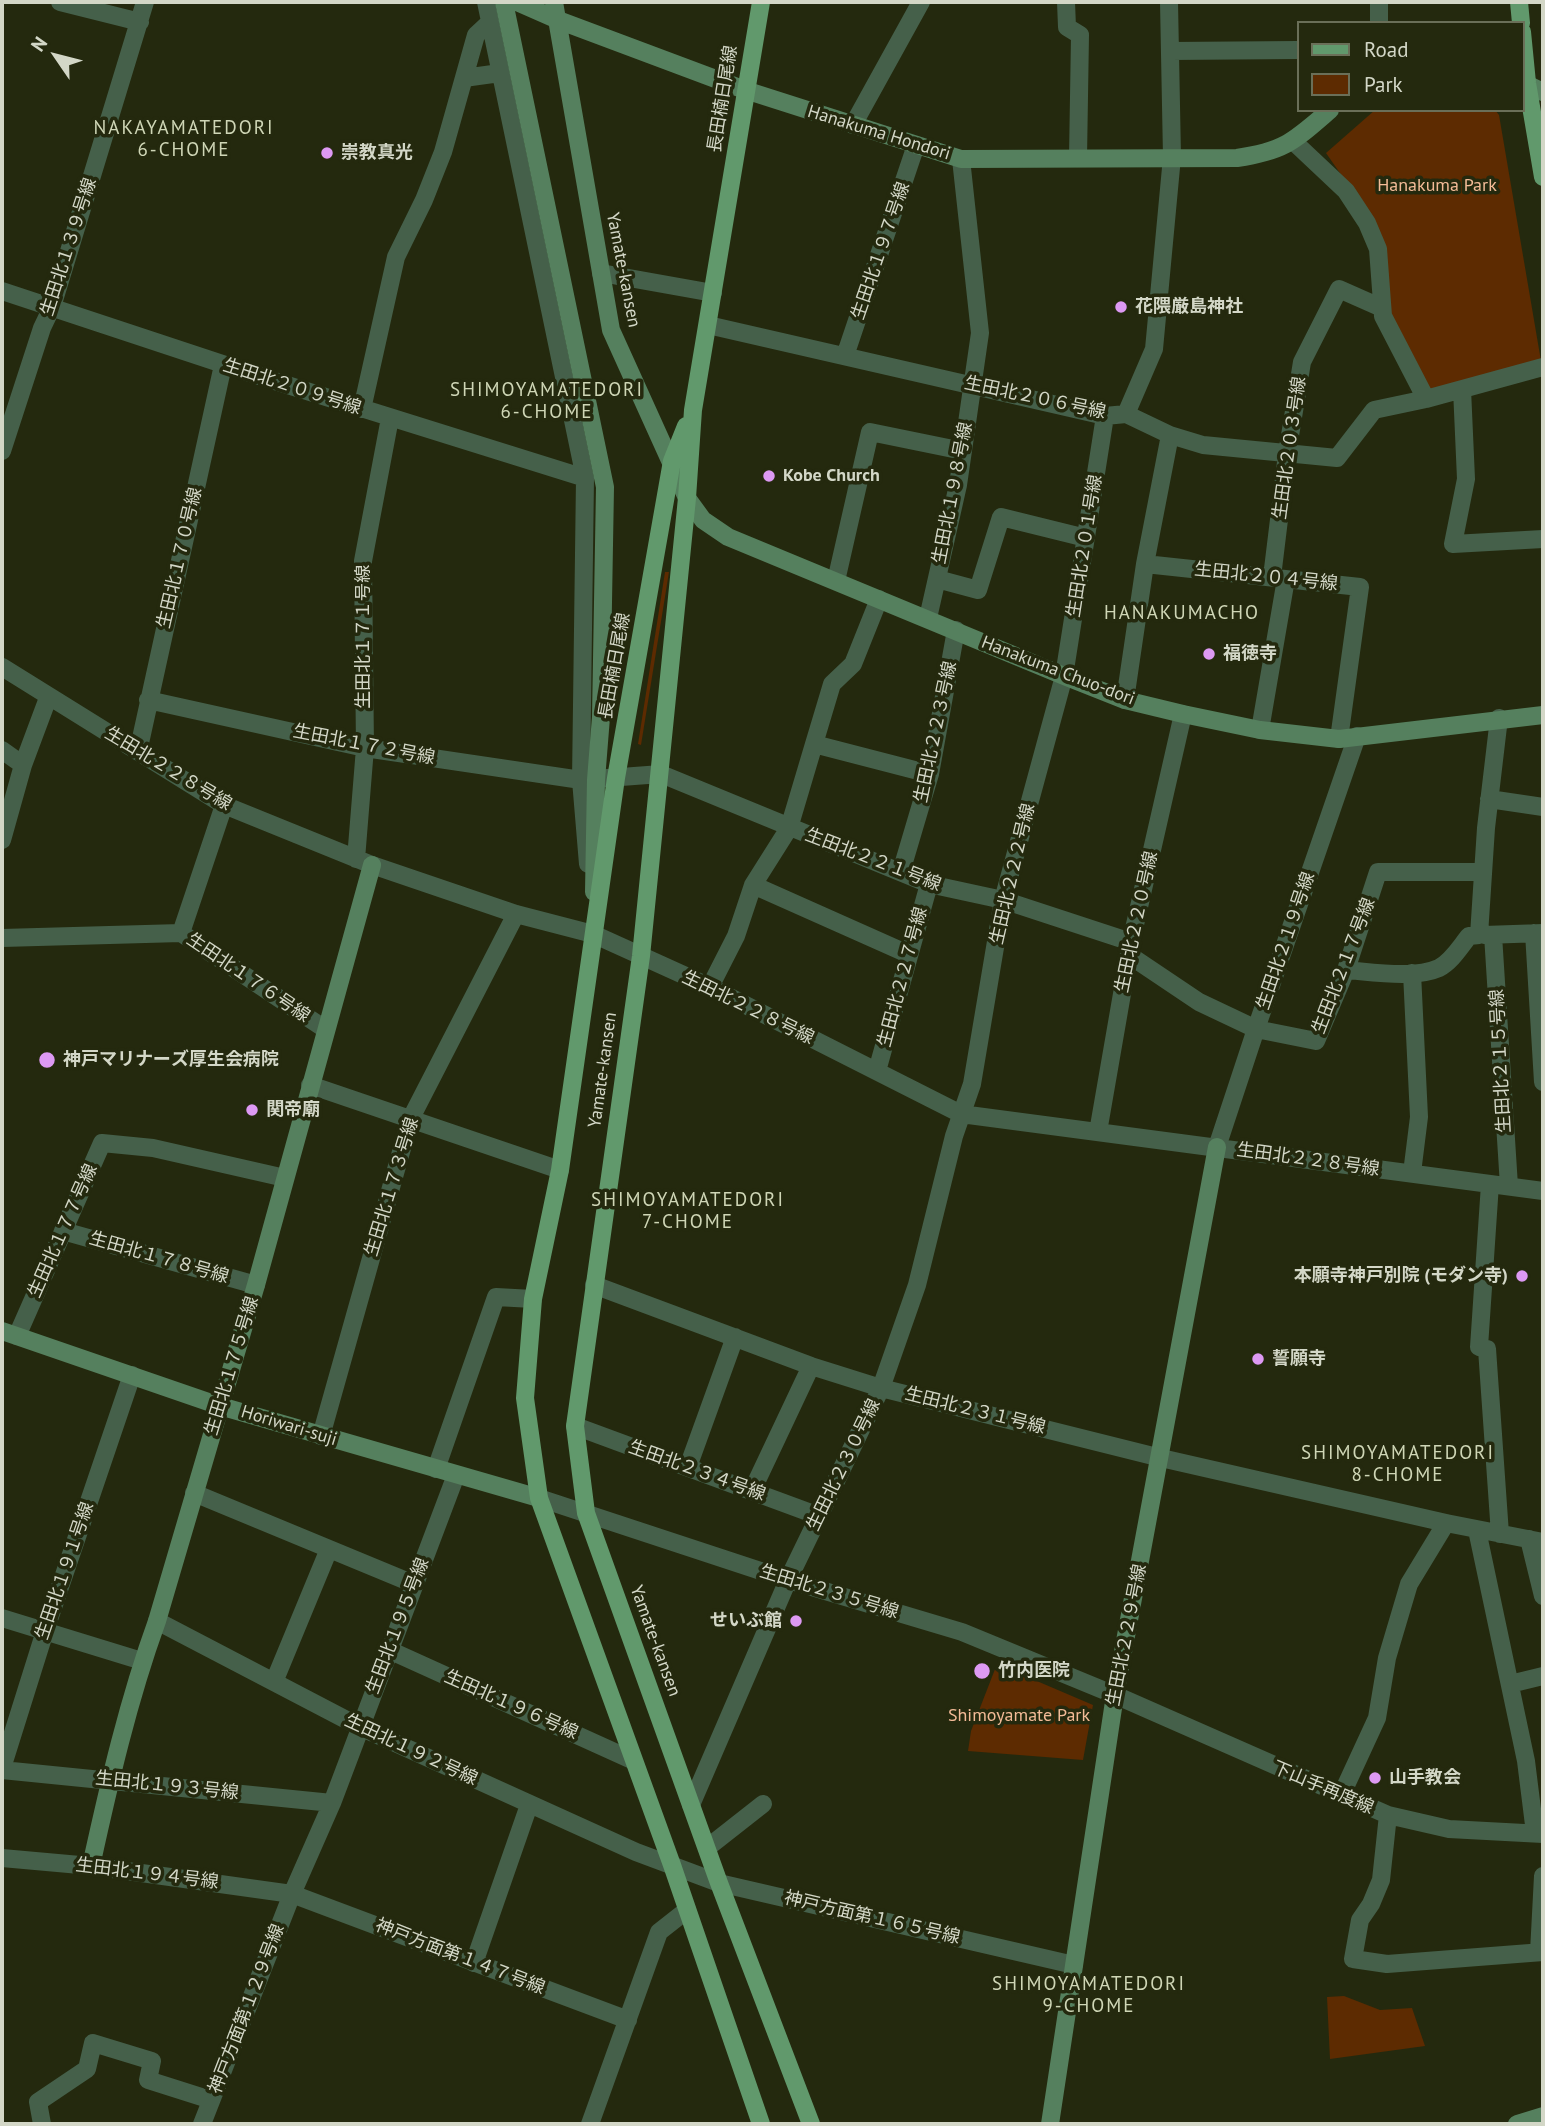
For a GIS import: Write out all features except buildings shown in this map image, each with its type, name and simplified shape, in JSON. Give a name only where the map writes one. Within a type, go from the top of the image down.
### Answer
[{"type":"main road","name":"長田楠日尾線","points":[[687,498],[693,410],[761,2]]},
{"type":"main road","points":[[1520,2],[1521,21]]},
{"type":"main road","points":[[1524,43],[1543,177]]},
{"type":"main road","name":"長田楠日尾線","points":[[593,934],[616,778],[672,461],[693,410]]},
{"type":"main road","name":"Yamate-kansen","points":[[687,498],[641,956],[575,1426],[586,1513],[719,1883],[811,2124]]},
{"type":"main road","name":"Yamate-kansen","points":[[593,934],[560,1170],[533,1299],[525,1398],[539,1498],[672,1866],[761,2124]]},
{"type":"street","points":[[60,2],[139,22]]},
{"type":"street","name":"生田北１３９号線","points":[[2,451],[42,328],[52,307],[145,2]]},
{"type":"street","points":[[486,2],[585,478],[589,780]]},
{"type":"street","name":"Yamate-kansen","points":[[504,2],[605,486],[601,717],[589,780],[593,934]]},
{"type":"street","name":"Hanakuma Hondori","points":[[517,2],[745,90],[961,159],[1237,158],[1266,154],[1294,142],[1328,112]]},
{"type":"street","name":"Yamate-kansen","points":[[554,2],[611,330],[687,498]]},
{"type":"street","points":[[853,125],[921,2]]},
{"type":"street","points":[[1066,2],[1067,27],[1080,36],[1078,158]]},
{"type":"street","points":[[1126,414],[1154,349],[1172,158],[1169,2]]},
{"type":"street","points":[[1379,2],[1379,21]]},
{"type":"street","points":[[362,409],[396,257],[424,200],[443,152],[476,35],[490,22]]},
{"type":"street","points":[[1170,51],[1296,50]]},
{"type":"street","points":[[464,78],[500,73]]},
{"type":"street","points":[[1531,80],[1543,92]]},
{"type":"street","points":[[1294,142],[1346,191],[1367,223],[1378,249],[1385,321],[1426,399]]},
{"type":"street","name":"生田北１９７号線","points":[[845,356],[916,145]]},
{"type":"street","name":"生田北１９８号線","points":[[928,618],[963,451],[980,333],[961,159]]},
{"type":"street","points":[[601,274],[713,293]]},
{"type":"street","name":"生田北２０３号線","points":[[1261,730],[1279,578],[1287,454],[1302,362],[1339,289],[1382,308]]},
{"type":"street","name":"生田北２０９号線","points":[[2,291],[223,365],[585,478]]},
{"type":"street","name":"生田北２０６号線","points":[[708,325],[1105,416],[1126,414],[1170,435],[1203,445],[1337,458],[1374,410],[1543,368]]},
{"type":"street","name":"生田北１７０号線","points":[[138,752],[223,365]]},
{"type":"street","points":[[1462,389],[1466,479],[1453,544],[1543,539]]},
{"type":"street","name":"生田北２０１号線","points":[[1064,676],[1105,416]]},
{"type":"street","name":"生田北１７１号線","points":[[364,862],[363,561],[390,418]]},
{"type":"street","points":[[836,581],[870,432],[963,451]]},
{"type":"street","points":[[1125,700],[1145,564],[1170,435]]},
{"type":"street","name":"Hanakuma Chuo-dori","points":[[687,498],[703,520],[728,537],[1125,700],[1261,730],[1339,739],[1499,718],[1543,715]]},
{"type":"street","points":[[937,579],[978,590],[1001,517],[1086,537]]},
{"type":"street","name":"生田北２０４号線","points":[[1145,564],[1360,587],[1339,739]]},
{"type":"street","points":[[710,987],[736,936],[752,885],[789,828],[832,684],[853,664],[879,598]]},
{"type":"street","name":"生田北２２３号線","points":[[901,872],[930,774],[956,630]]},
{"type":"street","name":"生田北２２８号線","points":[[2,667],[224,805],[364,862],[516,914],[593,934],[710,987],[961,1114],[1543,1191]]},
{"type":"street","name":"生田北２２２号線","points":[[961,1114],[972,1084],[1003,900],[1064,676]]},
{"type":"street","points":[[2,840],[23,765],[48,698]]},
{"type":"street","name":"生田北１７２号線","points":[[148,700],[365,748],[589,780],[661,774]]},
{"type":"street","name":"生田北２２０号線","points":[[1098,1132],[1130,949],[1183,714]]},
{"type":"street","name":"生田北２１５号線","points":[[1499,718],[1483,872],[1486,935],[1509,1186]]},
{"type":"street","name":"生田北２１９号線","points":[[1217,1147],[1357,736]]},
{"type":"street","points":[[814,744],[930,774]]},
{"type":"street","points":[[2,750],[23,765]]},
{"type":"street","name":"生田北２２１号線","points":[[661,774],[929,884],[1003,900],[1130,949]]},
{"type":"street","points":[[1489,799],[1543,807]]},
{"type":"street","points":[[181,933],[224,805]]},
{"type":"street","name":"生田北１７５号線","points":[[91,1866],[110,1780],[142,1661],[157,1621],[256,1285],[325,1029],[364,862]]},
{"type":"street","name":"生田北２１７号線","points":[[1130,949],[1199,1002],[1256,1029],[1316,1041],[1346,970],[1378,872],[1483,872]]},
{"type":"street","name":"生田北２２７号線","points":[[877,1071],[929,884]]},
{"type":"street","points":[[752,885],[908,954]]},
{"type":"street","name":"生田北１７３号線","points":[[321,1436],[410,1120],[516,914]]},
{"type":"street","name":"生田北１７６号線","points":[[2,939],[181,933],[325,1029]]},
{"type":"street","points":[[1346,970],[1385,974],[1412,973],[1438,968],[1450,960],[1469,936],[1539,933],[1543,1082]]},
{"type":"street","points":[[1412,973],[1419,1117],[1412,1173]]},
{"type":"street","points":[[310,1085],[560,1170]]},
{"type":"street","name":"生田北２３０号線","points":[[691,1805],[788,1580],[881,1388],[917,1285],[961,1114]]},
{"type":"street","name":"生田北１７７号線","points":[[9,1334],[63,1231],[102,1143],[153,1148],[285,1178]]},
{"type":"street","name":"生田北２２９号線","points":[[1051,2124],[1115,1695],[1217,1147]]},
{"type":"street","points":[[1490,1184],[1479,1347],[1487,1349],[1500,1534]]},
{"type":"street","name":"生田北１７８号線","points":[[63,1231],[256,1285]]},
{"type":"street","name":"生田北２３１号線","points":[[594,1285],[811,1366],[881,1388],[1161,1458],[1536,1541]]},
{"type":"street","points":[[436,1469],[496,1297],[533,1299]]},
{"type":"street","name":"Horiwari-suji","points":[[9,1334],[220,1406],[539,1498]]},
{"type":"street","points":[[688,1467],[735,1337]]},
{"type":"street","points":[[752,1491],[811,1366]]},
{"type":"street","name":"生田北１９１号線","points":[[2,1769],[45,1631],[132,1375]]},
{"type":"street","name":"生田北２３４号線","points":[[575,1426],[819,1516]]},
{"type":"street","name":"生田北１９５号線","points":[[292,1894],[332,1803],[456,1475]]},
{"type":"street","points":[[194,1493],[414,1584]]},
{"type":"street","name":"生田北２３５号線","points":[[539,1498],[788,1580],[962,1632],[1115,1695]]},
{"type":"street","points":[[1341,1796],[1377,1718],[1387,1658],[1409,1584],[1446,1523]]},
{"type":"street","points":[[1477,1530],[1539,1834]]},
{"type":"street","points":[[1536,1541],[1543,1596]]},
{"type":"street","points":[[274,1682],[329,1549]]},
{"type":"street","points":[[2,1618],[142,1661]]},
{"type":"street","name":"生田北１９２号線","points":[[157,1621],[360,1727],[529,1805],[672,1866]]},
{"type":"street","name":"生田北１９６号線","points":[[389,1650],[632,1760]]},
{"type":"street","points":[[1510,1684],[1543,1676]]},
{"type":"street","name":"下山手再度線","points":[[1115,1695],[1388,1815],[1449,1829],[1539,1834]]},
{"type":"street","name":"生田北１９３号線","points":[[2,1769],[332,1803]]},
{"type":"street","points":[[707,1848],[763,1804]]},
{"type":"street","points":[[474,1963],[529,1805]]},
{"type":"street","points":[[1388,1815],[1381,1880],[1371,1904],[1360,1920],[1353,1959],[1387,1964],[1541,1952],[1543,1876]]},
{"type":"street","name":"生田北１９４号線","points":[[2,1858],[91,1866],[292,1894]]},
{"type":"street","name":"神戸方面第１６５号線","points":[[672,1866],[719,1883],[1074,1965]]},
{"type":"street","name":"神戸方面第１４７号線","points":[[292,1894],[628,2021]]},
{"type":"street","name":"神戸方面第１２９号線","points":[[202,2124],[292,1894]]},
{"type":"street","points":[[590,2124],[659,1932],[687,1910]]},
{"type":"street","points":[[42,2124],[38,2102],[87,2070],[93,2043],[152,2062],[148,2080],[211,2100]]},
{"type":"street","points":[[1517,2124],[1543,2116]]},
{"type":"green space","name":"Hanakuma Park","points":[[1373,112],[1497,112],[1541,361],[1427,392],[1391,323],[1367,212],[1326,153]]},
{"type":"green space","points":[[665,572],[669,572],[641,745],[638,744]]},
{"type":"green space","name":"Shimoyamate Park","points":[[997,1664],[1093,1705],[1083,1760],[968,1751],[971,1731]]},
{"type":"green space","points":[[1344,1996],[1380,2010],[1412,2008],[1425,2046],[1330,2059],[1327,1997]]},
{"type":"place","name":"崇教真光","points":[[327,153]]},
{"type":"place","name":"花隈厳島神社","points":[[1121,307]]},
{"type":"place","name":"Kobe Church","points":[[769,476]]},
{"type":"place","name":"福徳寺","points":[[1209,654]]},
{"type":"place","name":"神戸マリナーズ厚生会病院","points":[[47,1060]]},
{"type":"place","name":"関帝廟","points":[[252,1110]]},
{"type":"place","name":"本願寺神戸別院 (モダン寺)","points":[[1522,1276]]},
{"type":"place","name":"誓願寺","points":[[1258,1359]]},
{"type":"place","name":"せいぶ館","points":[[796,1621]]},
{"type":"place","name":"竹内医院","points":[[982,1671]]},
{"type":"place","name":"山手教会","points":[[1375,1778]]},
{"type":"district","name":"NAKAYAMATEDORI 6-CHOME","points":[[184,140]]},
{"type":"district","name":"SHIMOYAMATEDORI 6-CHOME","points":[[547,402]]},
{"type":"district","name":"HANAKUMACHO","points":[[1182,614]]},
{"type":"district","name":"SHIMOYAMATEDORI 7-CHOME","points":[[688,1212]]},
{"type":"district","name":"SHIMOYAMATEDORI 8-CHOME","points":[[1398,1465]]},
{"type":"district","name":"SHIMOYAMATEDORI 9-CHOME","points":[[1089,1996]]}]
